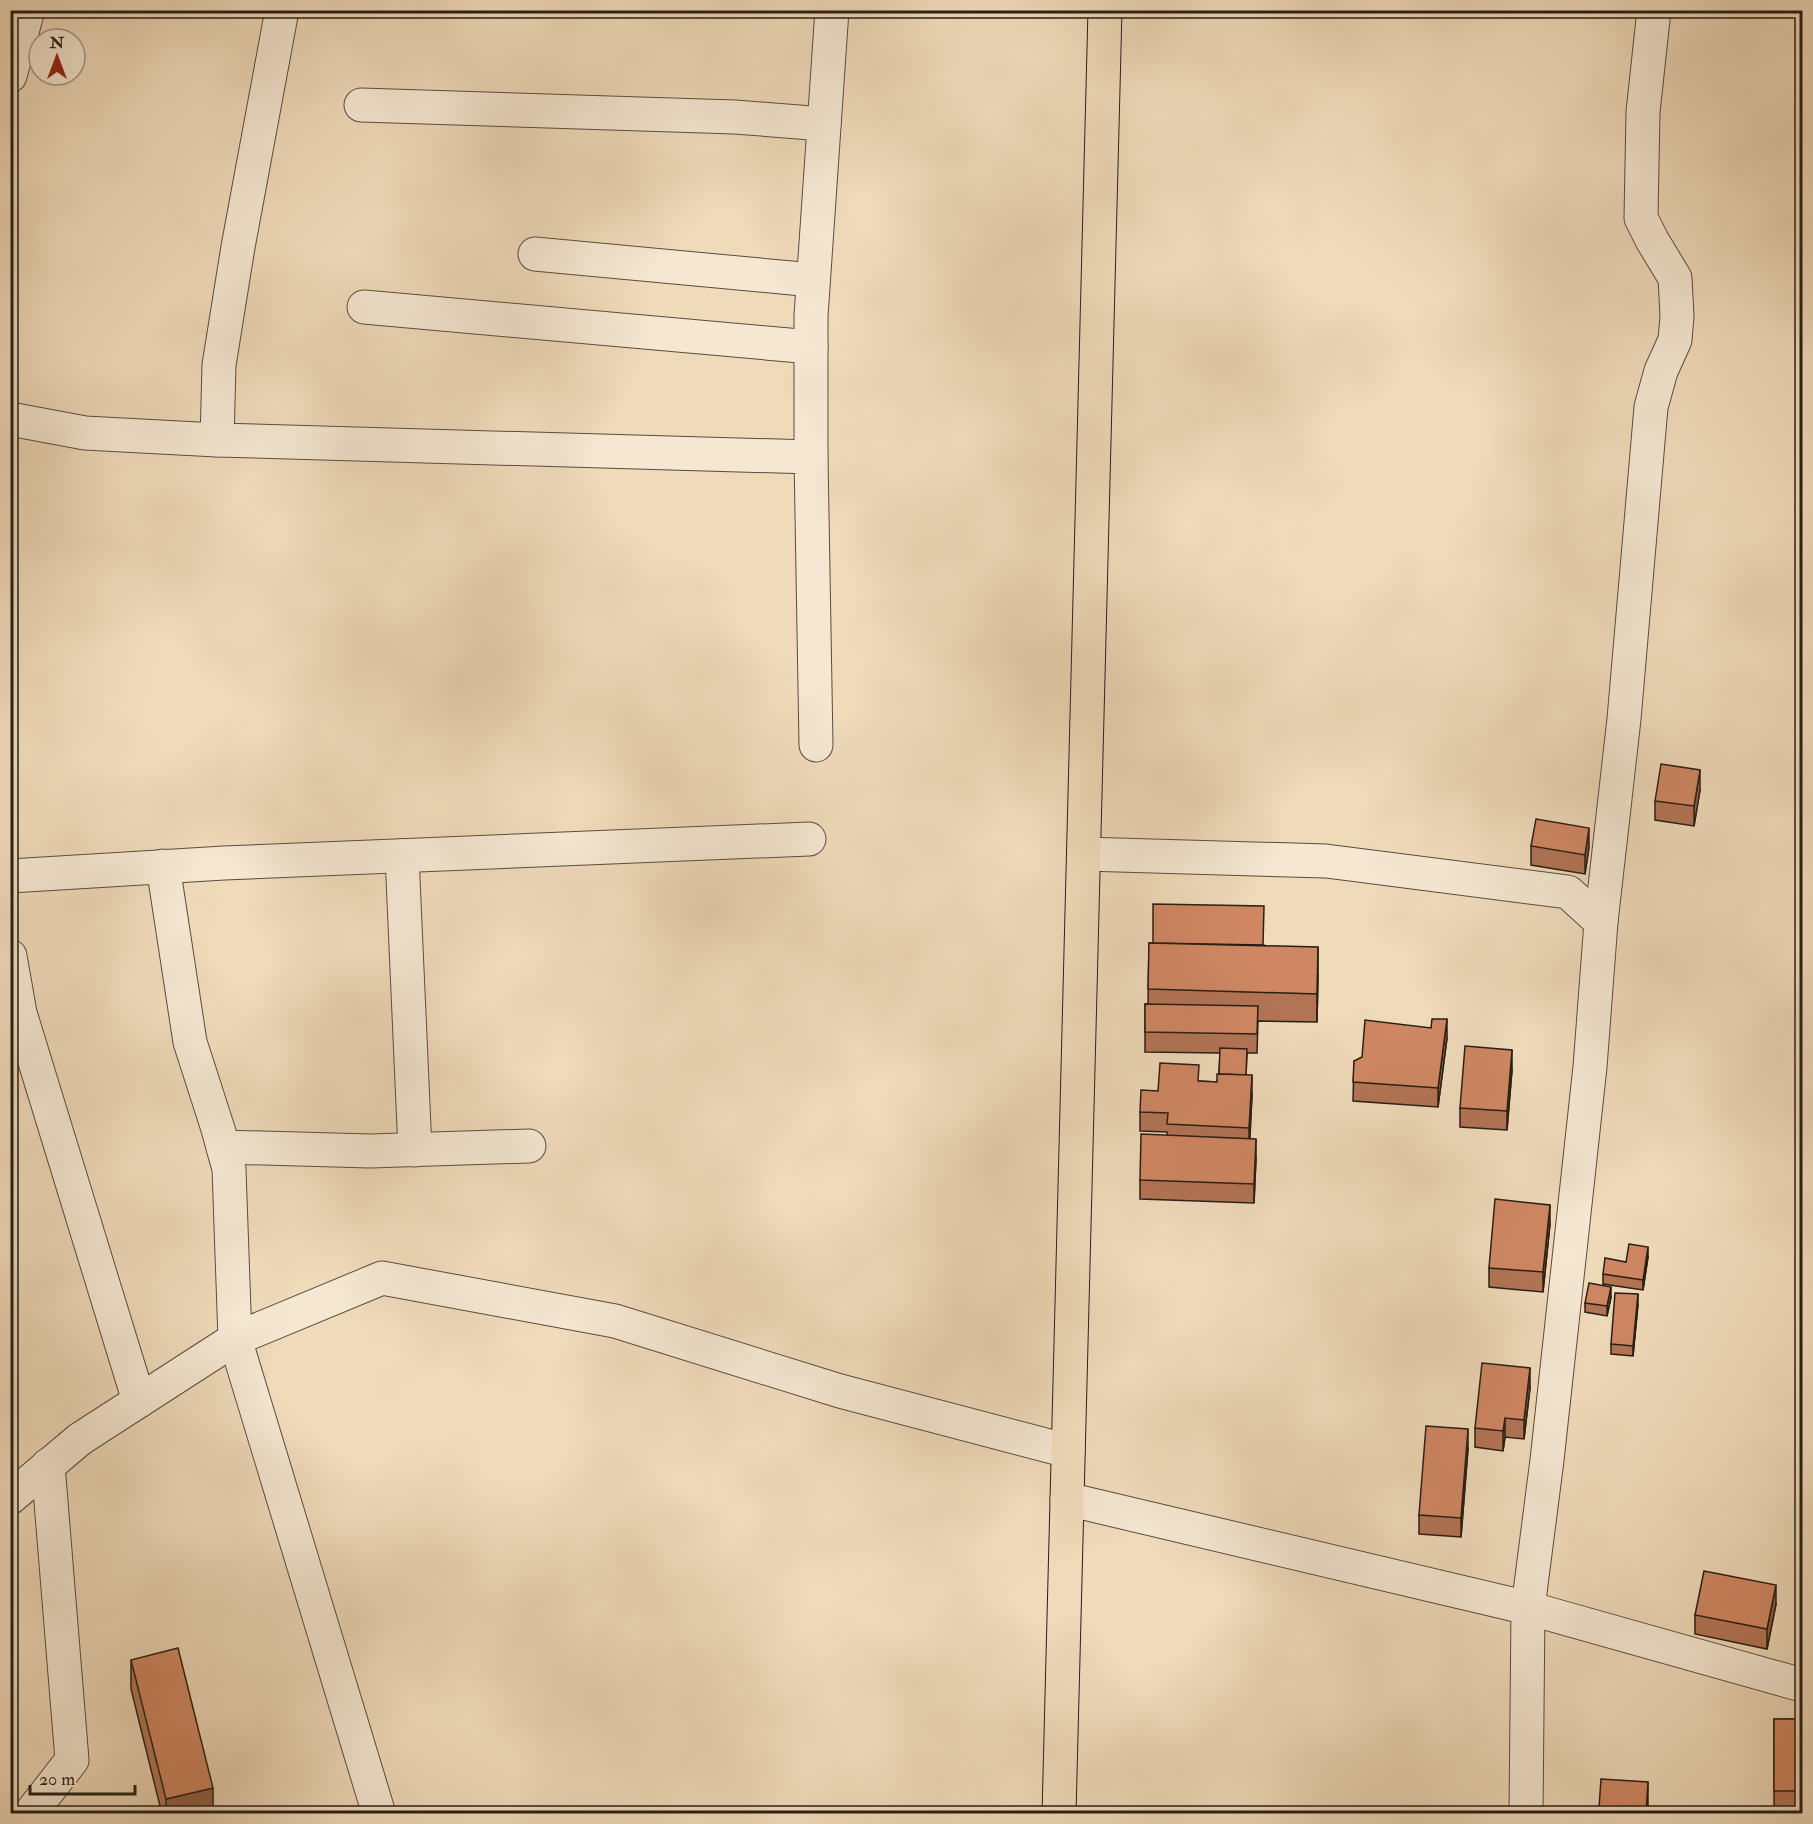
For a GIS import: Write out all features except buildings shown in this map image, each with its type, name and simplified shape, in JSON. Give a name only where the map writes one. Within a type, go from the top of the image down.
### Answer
[{"type":"highway","points":[[1059,1814],[1105,10]]},
{"type":"street","points":[[10,76],[28,10]]},
{"type":"street","points":[[216,440],[219,365],[238,247],[282,10]]},
{"type":"street","points":[[816,744],[811,347],[813,280],[832,10]]},
{"type":"street","points":[[1526,1814],[1528,1608],[1547,1460],[1590,1067],[1601,922],[1624,719],[1652,406],[1661,371],[1675,340],[1677,324],[1675,278],[1641,218],[1642,112],[1654,10]]},
{"type":"street","points":[[361,105],[735,117],[824,124]]},
{"type":"street","points":[[535,254],[813,280]]},
{"type":"street","points":[[363,307],[811,347]]},
{"type":"street","points":[[10,419],[85,434],[216,440],[811,457]]},
{"type":"street","points":[[10,876],[163,866],[809,839]]},
{"type":"street","points":[[1084,854],[1326,861],[1568,892],[1601,922]]},
{"type":"street","points":[[402,856],[415,1150]]},
{"type":"street","points":[[163,866],[190,1042],[229,1169],[236,1339],[379,1814]]},
{"type":"street","points":[[10,956],[21,1014],[139,1401]]},
{"type":"street","points":[[223,1147],[370,1152],[530,1146]]},
{"type":"street","points":[[10,1498],[80,1439],[236,1339],[382,1278],[615,1321],[840,1391],[1068,1451]]},
{"type":"street","points":[[30,1814],[72,1760],[48,1466]]},
{"type":"street","points":[[1067,1499],[1528,1608],[1803,1684]]}]
